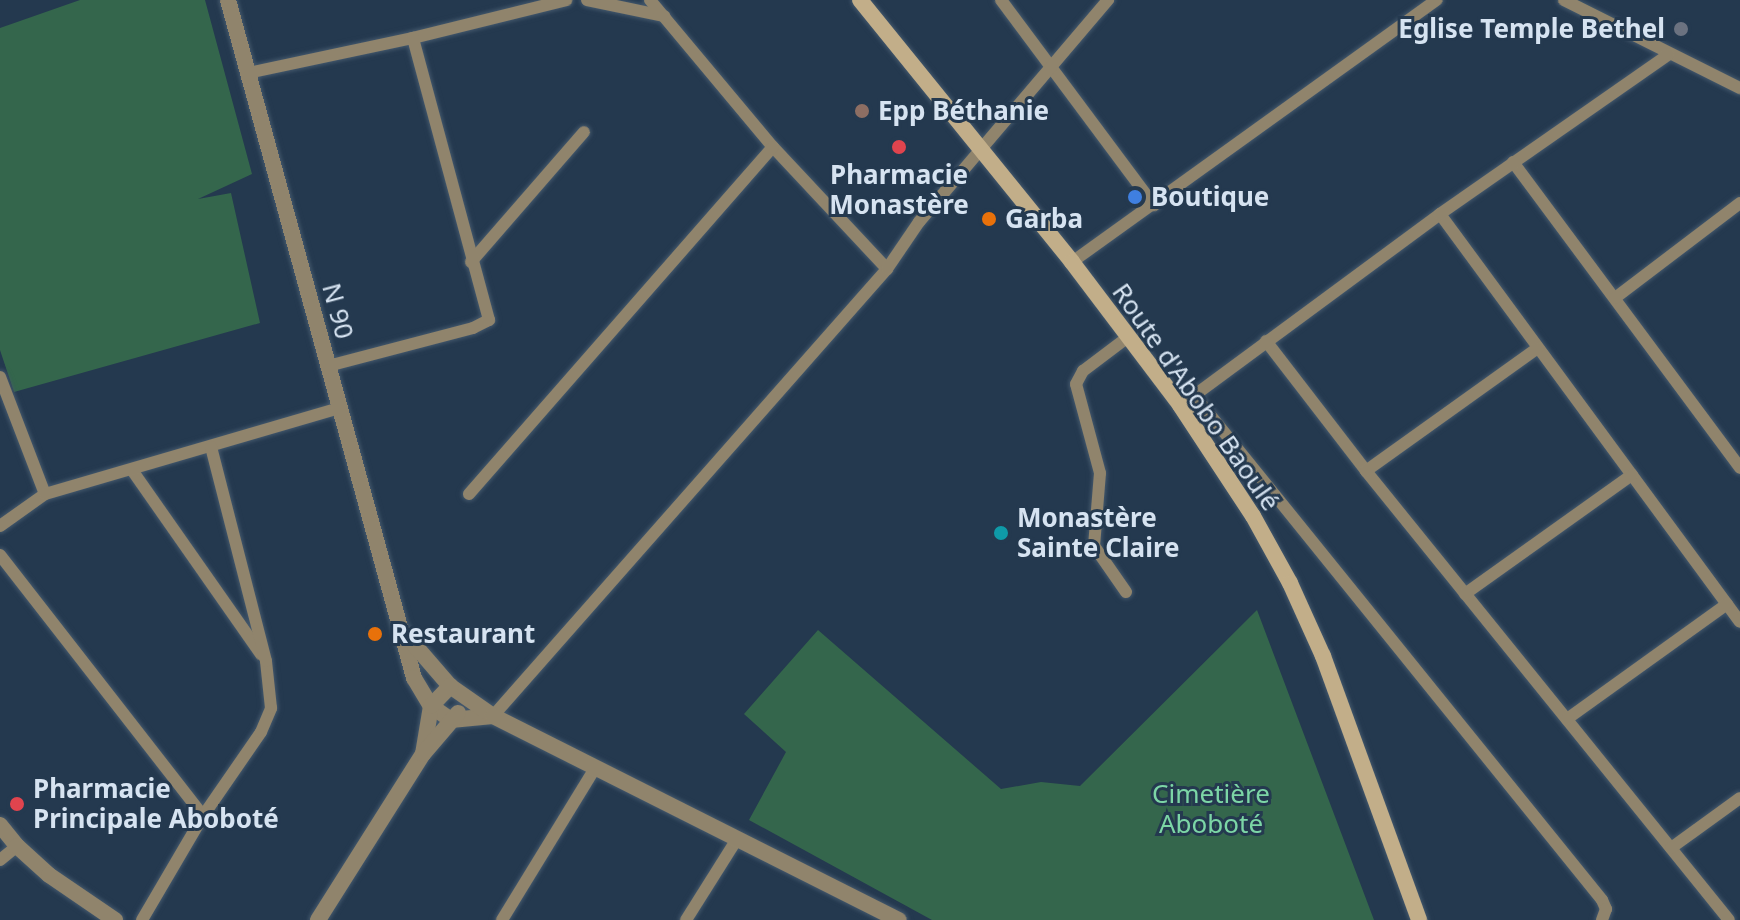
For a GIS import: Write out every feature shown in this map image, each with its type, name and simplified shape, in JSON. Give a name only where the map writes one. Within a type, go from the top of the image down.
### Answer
[{"type":"main road","name":"Route d'Abobo Baoulé","points":[[860,0],[1072,262],[1180,405],[1253,516],[1290,583],[1323,656],[1419,920]]},
{"type":"street","name":"N 90","points":[[228,0],[414,678],[431,706],[451,720]]},
{"type":"street","points":[[248,73],[413,38],[566,0]]},
{"type":"street","points":[[587,0],[664,16]]},
{"type":"street","points":[[650,0],[773,147],[887,269]]},
{"type":"street","points":[[1001,0],[1154,205]]},
{"type":"street","points":[[451,720],[493,716],[887,269],[919,222],[1108,0]]},
{"type":"street","points":[[1072,262],[1437,0]]},
{"type":"street","points":[[1564,0],[1740,88]]},
{"type":"street","points":[[328,366],[473,328],[489,320],[413,38]]},
{"type":"street","points":[[1180,405],[1440,214],[1669,54]]},
{"type":"street","points":[[471,262],[584,132]]},
{"type":"street","points":[[469,494],[773,147]]},
{"type":"street","points":[[1513,162],[1740,468]]},
{"type":"street","points":[[1615,298],[1740,204]]},
{"type":"street","points":[[1440,214],[1740,622]]},
{"type":"street","points":[[1126,592],[1094,546],[1100,473],[1076,384],[1083,371],[1128,337]]},
{"type":"street","points":[[1266,341],[1366,471],[1729,920]]},
{"type":"street","points":[[1366,471],[1538,348]]},
{"type":"street","points":[[0,377],[45,494]]},
{"type":"street","points":[[1194,395],[1602,900],[1606,909],[1602,920]]},
{"type":"street","points":[[0,526],[45,494],[340,408]]},
{"type":"street","points":[[142,920],[203,816],[261,732],[271,708],[266,661],[211,447]]},
{"type":"street","points":[[132,470],[266,661]]},
{"type":"street","points":[[1465,594],[1632,475]]},
{"type":"street","points":[[0,555],[203,816]]},
{"type":"street","points":[[1567,719],[1727,604]]},
{"type":"street","name":"N 90","points":[[404,633],[450,686],[493,716],[737,839],[873,914],[899,920]]},
{"type":"street","points":[[423,754],[431,706],[450,686]]},
{"type":"street","points":[[318,920],[423,754],[451,720],[464,698]]},
{"type":"street","points":[[502,920],[595,768]]},
{"type":"street","points":[[1671,848],[1740,798]]},
{"type":"street","points":[[0,825],[17,846],[49,875],[115,920]]},
{"type":"street","points":[[686,920],[737,839]]},
{"type":"street","points":[[0,860],[17,846]]},
{"type":"green space","points":[[80,0],[205,0],[252,174],[198,199],[231,193],[260,323],[14,392],[0,350],[0,28]]},
{"type":"green space","name":"Cimetière Aboboté","points":[[1257,610],[1374,920],[932,920],[749,820],[786,752],[744,714],[818,630],[1001,789],[1041,782],[1080,786]]},
{"type":"place","name":"Eglise Temple Bethel","points":[[1681,29]]},
{"type":"place","name":"Epp Béthanie","points":[[862,111]]},
{"type":"place","name":"Pharmacie Monastère","points":[[899,147]]},
{"type":"place","name":"Boutique","points":[[1135,197]]},
{"type":"place","name":"Garba","points":[[989,219]]},
{"type":"place","name":"Monastère Sainte Claire","points":[[1001,533]]},
{"type":"place","name":"Restaurant","points":[[375,634]]},
{"type":"place","name":"Pharmacie Principale Aboboté","points":[[17,804]]}]
